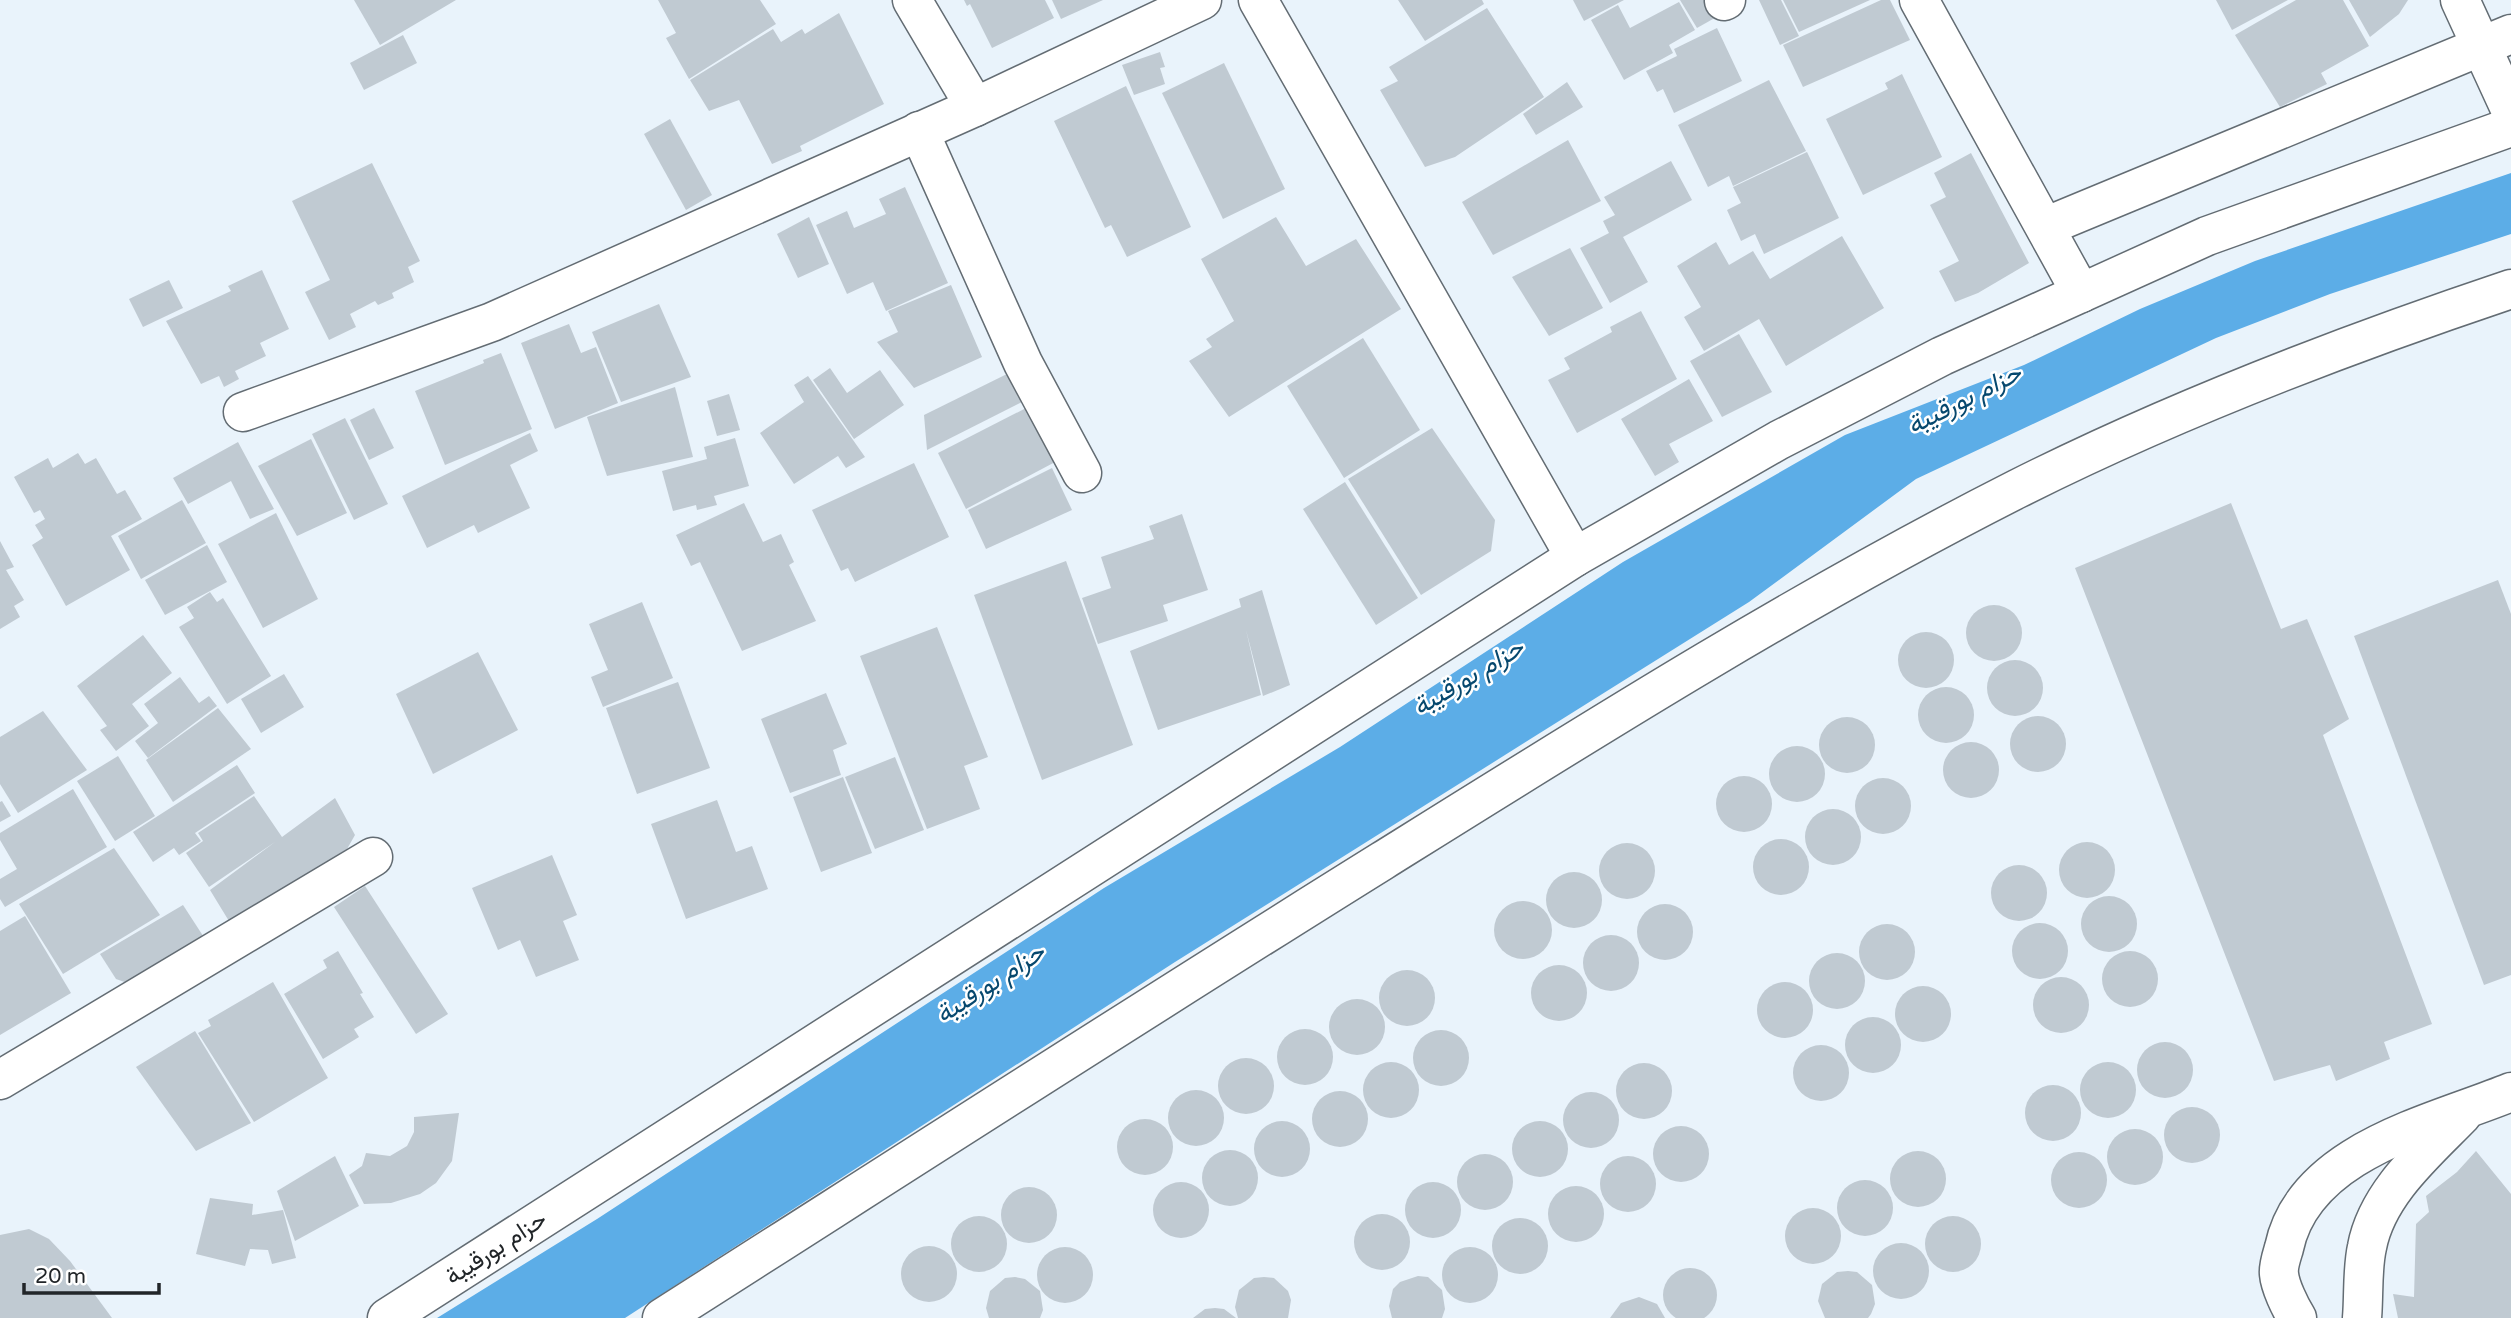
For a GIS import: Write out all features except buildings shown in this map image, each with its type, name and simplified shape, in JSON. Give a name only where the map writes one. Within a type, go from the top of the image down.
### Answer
[{"type":"main road","points":[[912,0],[975,107]]},
{"type":"main road","points":[[243,412],[492,322],[975,107],[1202,0]]},
{"type":"main road","points":[[1258,0],[1575,557]]},
{"type":"main road","points":[[1919,0],[2047,226],[2081,293]]},
{"type":"main road","points":[[2460,0],[2496,41],[2511,111]]},
{"type":"main road","points":[[2047,226],[2496,41]]},
{"type":"main road","name":"حزام بورقيبة","points":[[387,1318],[1575,557],[1779,440],[1942,356],[2220,231],[2511,127]]},
{"type":"main road","points":[[919,131],[1023,363],[1082,473]]},
{"type":"main road","points":[[662,1318],[1212,967],[1678,677],[1837,584],[2021,487],[2142,432],[2325,356],[2511,289]]},
{"type":"main road","points":[[0,1080],[373,857]]},
{"type":"main road","points":[[2297,1318],[2278,1273],[2287,1233],[2307,1198],[2354,1157],[2409,1129],[2466,1111],[2511,1092]]},
{"type":"main road","points":[[2362,1318],[2367,1245],[2381,1212],[2399,1180],[2466,1111]]},
{"type":"water","points":[[2511,173],[2511,234],[2330,294],[2216,338],[1916,479],[1749,602],[1175,962],[625,1318],[437,1318],[597,1219],[1104,888],[1340,747],[1623,562],[1845,435],[2024,365],[2140,309],[2255,261]]}]
